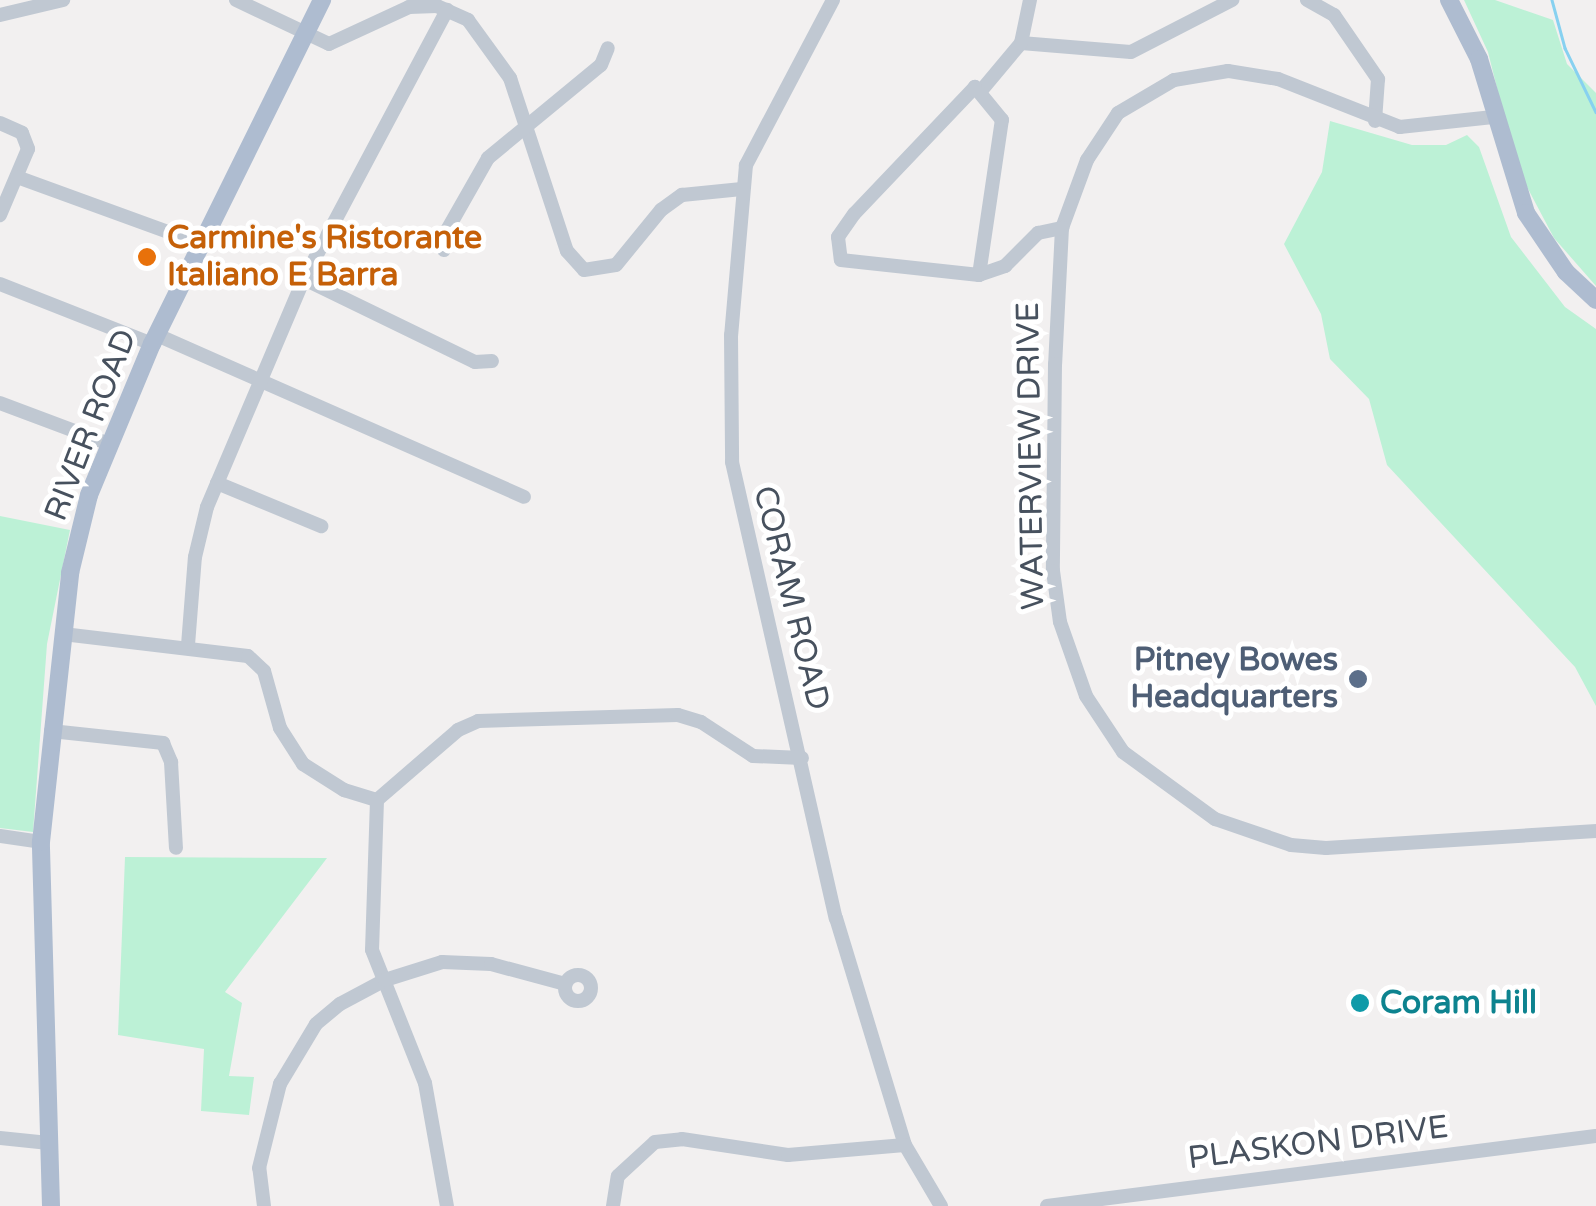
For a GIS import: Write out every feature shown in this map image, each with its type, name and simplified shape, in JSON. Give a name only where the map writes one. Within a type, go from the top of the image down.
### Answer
[{"type":"main road","name":"RIVER ROAD","points":[[51,1206],[41,842],[62,634],[83,517],[108,444],[198,243],[322,0]]},
{"type":"main road","points":[[1449,0],[1479,59],[1526,213],[1566,272],[1596,300]]},
{"type":"street","points":[[5,9],[63,0]]},
{"type":"street","points":[[236,0],[328,44],[409,7],[452,12],[502,61],[567,251],[584,270],[616,266],[661,210],[682,196],[742,188]]},
{"type":"street","points":[[188,645],[200,528],[260,379],[304,279],[452,12],[465,0]]},
{"type":"street","name":"CORAM ROAD","points":[[833,0],[755,142],[742,188],[728,391],[732,462],[836,918],[905,1145],[937,1204]]},
{"type":"street","points":[[980,92],[1021,43],[1030,0]]},
{"type":"street","points":[[1021,43],[1131,52],[1232,0]]},
{"type":"street","points":[[1307,0],[1334,15],[1378,79],[1375,121]]},
{"type":"street","points":[[444,250],[446,232],[488,158],[601,65],[608,48]]},
{"type":"street","name":"WATERVIEW DRIVE","points":[[1494,117],[1400,128],[1254,73],[1174,80],[1118,113],[1087,160],[1062,228],[1055,293],[1053,571],[1072,662],[1123,752],[1215,819],[1292,844],[1437,844],[1596,831]]},
{"type":"street","points":[[979,275],[1002,120],[974,87],[838,237],[841,260],[855,266],[979,275],[1005,266],[1038,233],[1062,228]]},
{"type":"street","points":[[0,123],[27,140],[0,216]]},
{"type":"street","points":[[17,177],[198,243]]},
{"type":"street","points":[[304,279],[475,362],[492,361]]},
{"type":"street","points":[[0,284],[260,379],[524,498]]},
{"type":"street","points":[[0,403],[108,444]]},
{"type":"street","points":[[217,483],[321,526]]},
{"type":"street","points":[[62,634],[188,645],[237,653],[259,664],[280,728],[303,764],[328,783],[377,800]]},
{"type":"street","points":[[447,1206],[425,1083],[371,937],[377,800],[458,730],[478,720],[678,715],[701,722],[752,756],[802,758]]},
{"type":"street","points":[[51,731],[163,744],[171,762],[176,848]]},
{"type":"street","points":[[0,836],[41,842]]},
{"type":"street","points":[[264,1206],[258,1168],[268,1123],[298,1048],[340,1004],[385,980],[464,960],[565,984]]},
{"type":"street","name":"PLASKON DRIVE","points":[[1047,1206],[1596,1136]]},
{"type":"street","points":[[0,1138],[49,1143]]},
{"type":"street","points":[[613,1206],[618,1176],[655,1142],[682,1139],[788,1154],[905,1145]]},
{"type":"green space","points":[[1464,0],[1495,0],[1553,20],[1567,64],[1596,93],[1596,286],[1554,238],[1517,168],[1488,52]]},
{"type":"green space","points":[[1330,121],[1412,145],[1446,145],[1467,135],[1479,147],[1511,237],[1565,307],[1596,329],[1596,706],[1575,667],[1387,465],[1369,399],[1330,359],[1321,314],[1284,244],[1322,172]]},
{"type":"green space","points":[[0,516],[70,530],[47,644],[33,832],[0,828]]},
{"type":"green space","points":[[125,857],[327,858],[225,992],[242,1003],[229,1076],[254,1077],[249,1115],[201,1111],[204,1049],[118,1035]]},
{"type":"waterway","points":[[1552,0],[1565,48],[1596,112]]},
{"type":"place","name":"Carmine's Ristorante Italiano E Barra","points":[[147,257]]},
{"type":"place","name":"Pitney Bowes Headquarters","points":[[1358,679]]},
{"type":"place","name":"Coram Hill","points":[[1360,1003]]}]
